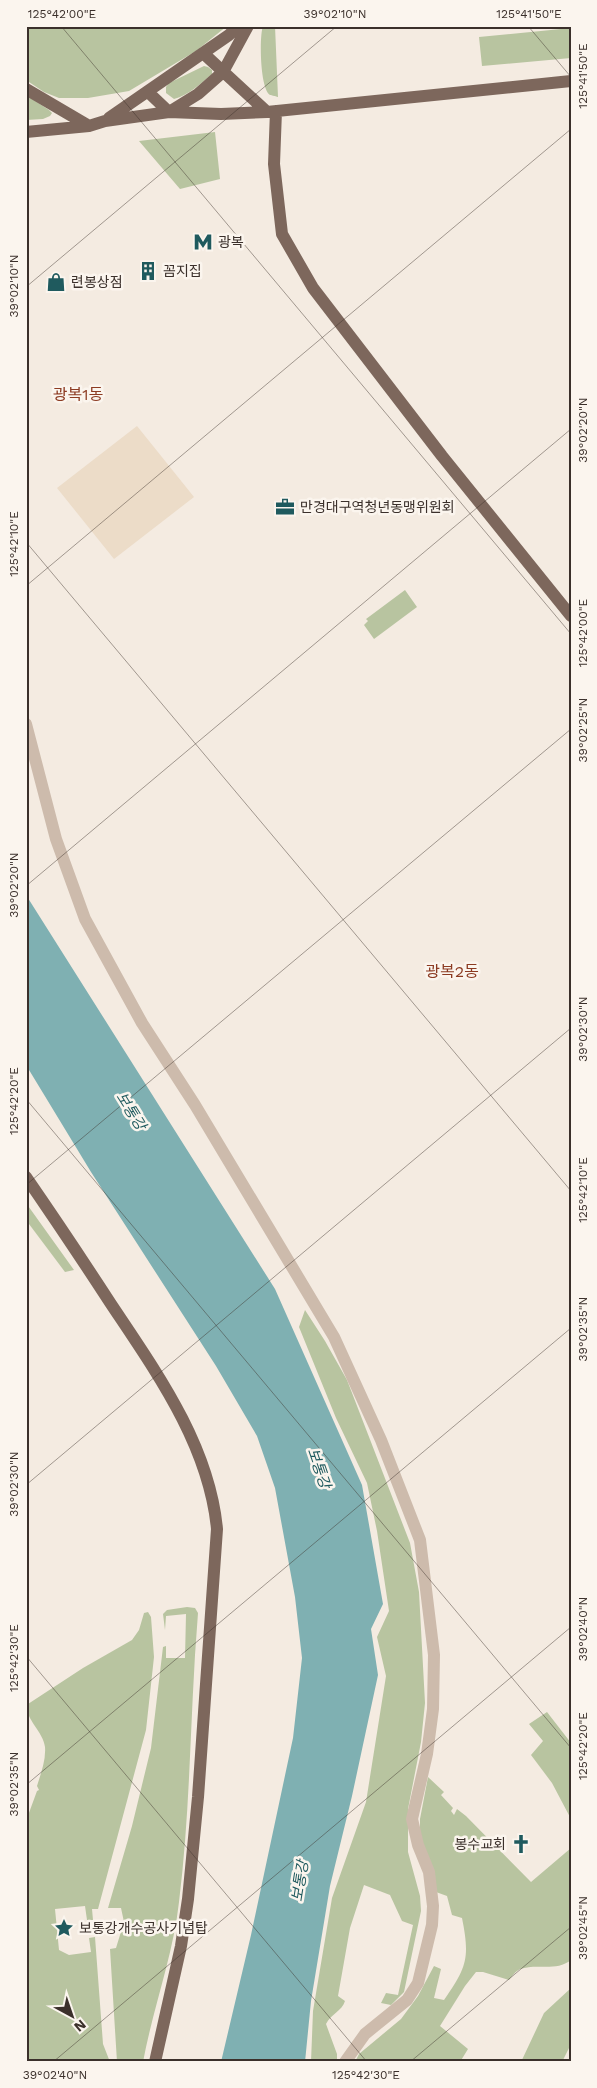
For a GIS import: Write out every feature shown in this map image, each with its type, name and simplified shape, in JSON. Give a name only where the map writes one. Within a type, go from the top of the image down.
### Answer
[{"type":"main road","points":[[105,121],[202,54],[238,26]]},
{"type":"main road","points":[[168,112],[198,94],[223,72],[248,26]]},
{"type":"main road","points":[[202,54],[272,111],[274,164],[282,234],[313,288],[442,456],[571,616]]},
{"type":"main road","points":[[26,132],[90,126],[105,121],[168,112],[221,114],[272,111],[571,81]]},
{"type":"main road","points":[[26,89],[90,126]]},
{"type":"main road","points":[[148,92],[168,112]]},
{"type":"main road","points":[[26,1177],[159,1376],[199,1456],[215,1503],[217,1529],[193,1861],[181,1946],[155,2062]]},
{"type":"street","points":[[26,724],[56,839],[85,919],[142,1023],[195,1105],[334,1337],[381,1440],[420,1540],[434,1655],[433,1709],[427,1754],[412,1819],[418,1846],[428,1872],[433,1906],[432,1925],[418,1983],[407,2000],[365,2034],[345,2062]]},
{"type":"green space","points":[[26,26],[227,26],[196,51],[129,91],[88,98],[59,98],[44,92],[26,80]]},
{"type":"green space","points":[[263,26],[275,26],[278,97],[270,95],[264,83],[261,51]]},
{"type":"green space","points":[[571,28],[571,58],[482,66],[479,37]]},
{"type":"green space","points":[[204,66],[212,70],[212,74],[194,89],[174,99],[166,93],[166,87],[169,83]]},
{"type":"green space","points":[[26,95],[49,110],[52,113],[50,116],[43,119],[26,120]]},
{"type":"green space","points":[[215,132],[220,179],[180,189],[139,141]]},
{"type":"green space","points":[[405,590],[417,607],[374,639],[364,625],[368,621],[366,619]]},
{"type":"green space","points":[[26,1203],[74,1270],[65,1272],[26,1220]]},
{"type":"green space","points":[[305,1310],[347,1380],[410,1543],[419,1592],[425,1703],[421,1742],[408,1809],[408,1852],[420,1896],[421,1911],[404,1992],[391,2005],[381,2003],[386,1993],[398,1995],[413,1925],[402,1921],[390,1895],[364,1885],[350,1928],[338,1996],[345,2001],[326,2024],[337,2054],[337,2062],[311,2062],[313,2011],[332,1898],[366,1802],[386,1676],[377,1637],[389,1611],[377,1531],[367,1483],[336,1418],[299,1327]]},
{"type":"green space","points":[[187,1607],[195,1608],[198,1613],[186,1830],[176,1922],[143,2062],[117,2062],[110,1949],[116,1948],[124,1922],[121,1908],[108,1908],[132,1826],[151,1748],[163,1647],[166,1646],[166,1658],[185,1658],[186,1614],[166,1616],[165,1630],[163,1614],[167,1610]]},
{"type":"green space","points":[[148,1612],[151,1617],[154,1657],[146,1730],[98,1909],[92,1909],[93,1920],[87,1920],[85,1906],[55,1909],[59,1950],[69,1955],[91,1952],[89,1938],[95,1937],[103,2044],[110,2062],[26,2062],[26,1821],[39,1790],[37,1786],[43,1766],[45,1747],[44,1741],[31,1721],[26,1703],[28,1704],[83,1668],[132,1640],[139,1630],[144,1613]]},
{"type":"green space","points":[[547,1712],[571,1743],[571,1819],[552,1783],[531,1755],[543,1741],[529,1724]]},
{"type":"green space","points":[[428,1777],[444,1792],[441,1795],[453,1808],[451,1811],[454,1815],[457,1809],[466,1816],[531,1882],[571,1848],[571,1960],[565,1964],[553,1967],[526,1967],[516,1972],[509,1980],[483,1972],[476,1972],[440,2026],[468,2049],[460,2062],[355,2062],[359,2054],[401,2019],[418,1996],[434,1966],[441,1969],[434,1998],[444,2000],[458,1979],[465,1962],[466,1943],[462,1918],[452,1915],[447,1896],[436,1892],[420,1838],[420,1819]]},
{"type":"green space","points":[[571,1988],[571,2044],[562,2062],[521,2062],[544,2013]]},
{"type":"shaded area","points":[[137,426],[194,497],[114,559],[57,488]]},
{"type":"water","name":"보통강","points":[[26,895],[275,1289],[362,1485],[383,1604],[371,1629],[378,1675],[330,1886],[311,2001],[305,2062],[221,2062],[251,1935],[293,1738],[302,1658],[295,1597],[275,1488],[257,1436],[216,1366],[91,1172],[26,1065]]},
{"type":"place","name":"광복","points":[[203,242]]},
{"type":"place","name":"꼼지집","points":[[148,271]]},
{"type":"place","name":"련봉상점","points":[[56,282]]},
{"type":"place","name":"만경대구역청년동맹위원회","points":[[285,507]]},
{"type":"place","name":"봉수교회","points":[[521,1844]]},
{"type":"place","name":"보통강개수공사기념탑","points":[[64,1928]]},
{"type":"district","name":"광복1동","points":[[78,394]]},
{"type":"district","name":"광복2동","points":[[452,971]]}]
